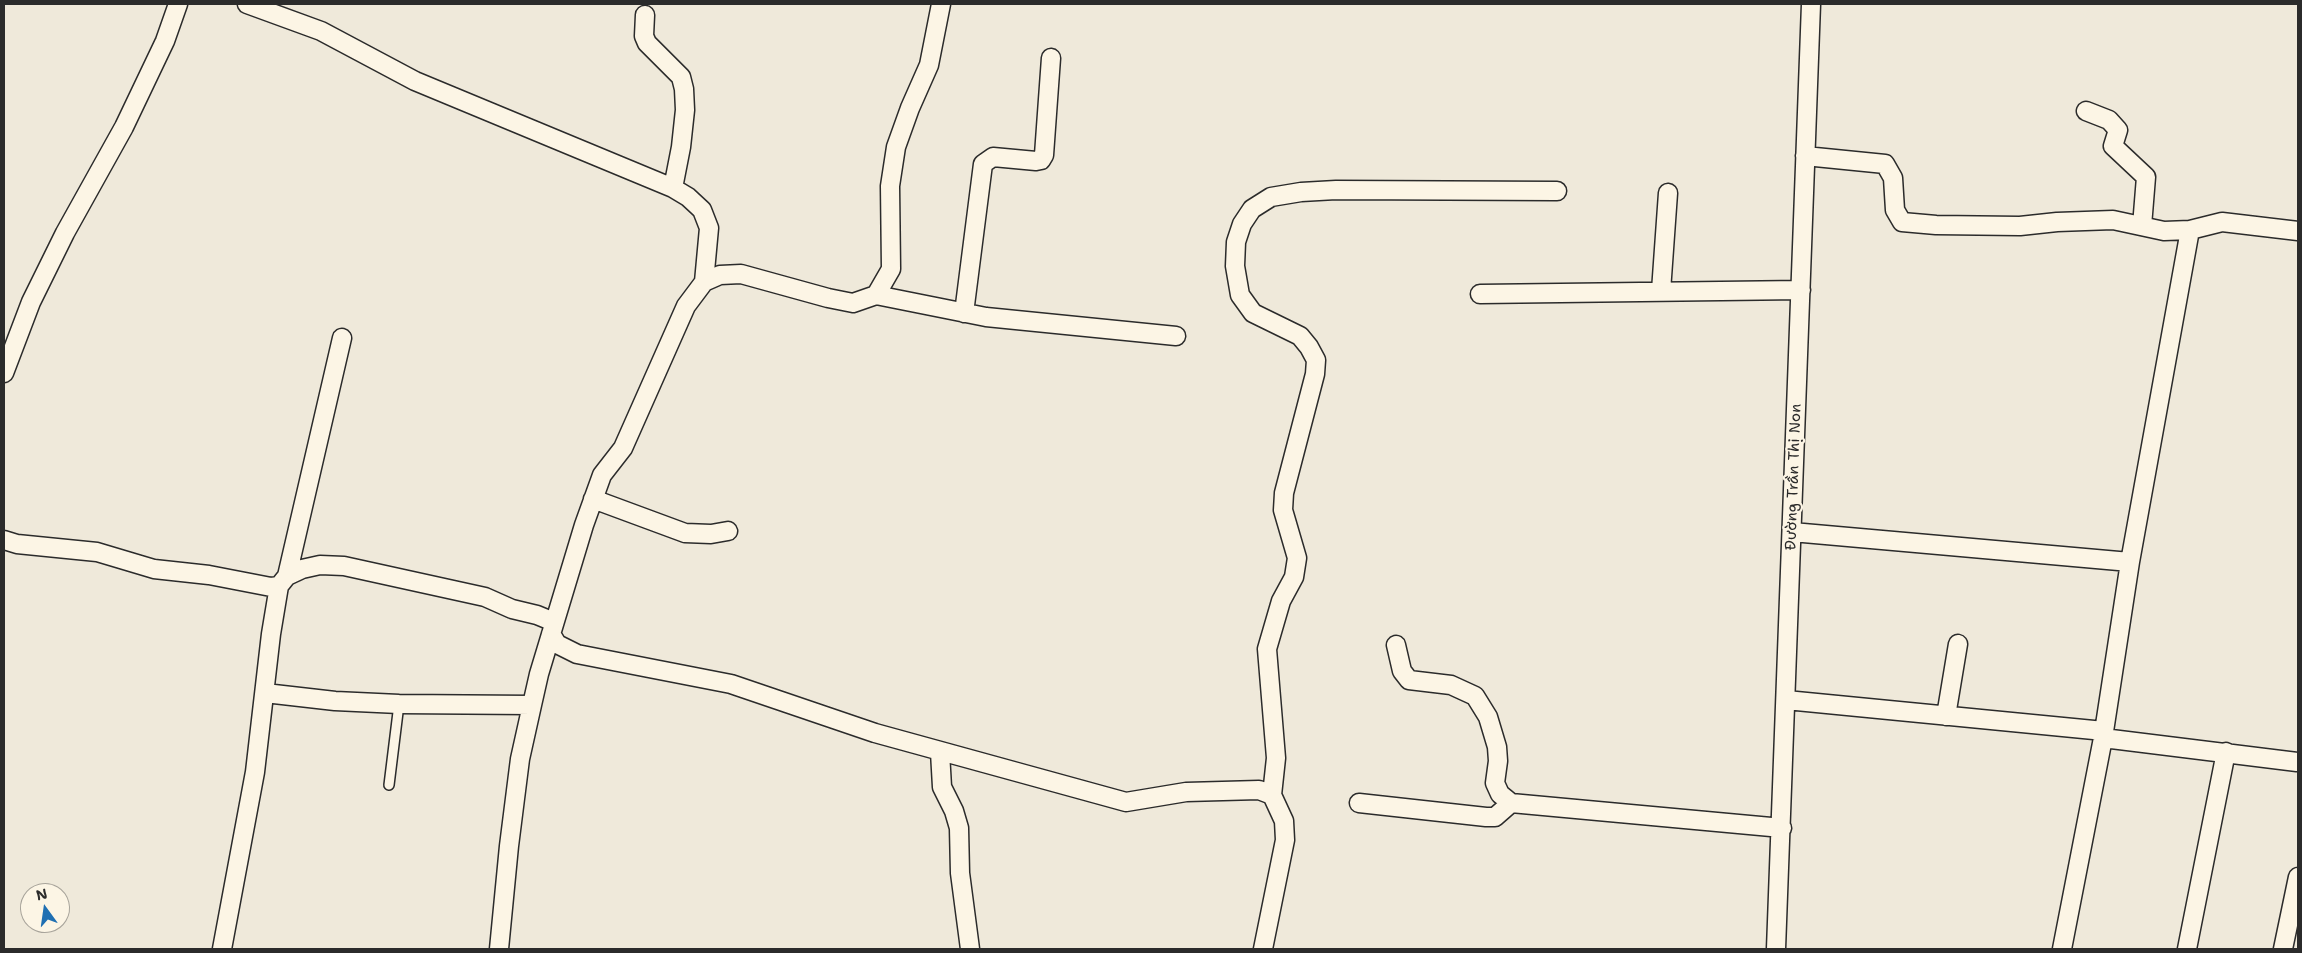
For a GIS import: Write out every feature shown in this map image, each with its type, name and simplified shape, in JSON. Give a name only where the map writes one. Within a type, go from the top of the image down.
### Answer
[{"type":"street","points":[[4,374],[31,302],[65,233],[124,127],[165,41],[178,4]]},
{"type":"street","points":[[247,4],[321,31],[415,81],[673,188],[688,197],[702,210],[709,228],[704,282]]},
{"type":"street","points":[[876,294],[891,269],[890,186],[896,147],[910,108],[929,65],[941,4]]},
{"type":"street","name":"Đường Trần Thị Non","points":[[1776,949],[1782,828],[1811,4]]},
{"type":"street","points":[[645,15],[644,36],[647,43],[681,77],[684,89],[685,110],[681,147],[673,188]]},
{"type":"street","points":[[964,313],[983,164],[992,157],[1042,160],[1044,155],[1051,58]]},
{"type":"street","points":[[2086,111],[2109,120],[2118,130],[2113,146],[2146,177],[2142,226]]},
{"type":"street","points":[[1805,156],[1885,164],[1893,178],[1895,210],[1902,222],[1936,225],[2020,226],[2057,222],[2114,220],[2164,231],[2190,230],[2222,222],[2298,231]]},
{"type":"street","points":[[1263,949],[1284,840],[1284,821],[1272,795],[1276,758],[1268,649],[1281,601],[1294,577],[1297,558],[1283,510],[1284,492],[1316,360],[1300,336],[1253,313],[1240,295],[1235,266],[1236,242],[1242,224],[1252,209],[1271,197],[1301,192],[1336,190],[1558,191]]},
{"type":"street","points":[[1661,291],[1668,193]]},
{"type":"street","points":[[2062,949],[2104,735],[2130,562],[2190,230]]},
{"type":"street","points":[[499,949],[520,759],[552,628],[602,475],[622,448],[686,306],[704,282],[720,275],[741,274],[828,298],[854,303],[876,294],[986,317],[1176,336]]},
{"type":"street","points":[[1480,294],[1801,290]]},
{"type":"street","points":[[222,949],[255,772],[271,634],[342,338]]},
{"type":"street","points":[[593,499],[685,533],[711,534],[728,531]]},
{"type":"street","points":[[1792,532],[2130,562]]},
{"type":"street","points":[[4,540],[17,544],[97,552],[154,569],[283,581],[320,565],[344,566],[485,597],[512,609],[537,615],[552,628],[557,644],[577,654],[731,684],[820,716],[940,752],[1126,802],[1186,792],[1259,790],[1272,795]]},
{"type":"street","points":[[1946,716],[1958,644]]},
{"type":"street","points":[[1396,645],[1402,671],[1409,680],[1451,685],[1475,696],[1488,716],[1497,747],[1498,761],[1495,783],[1500,794],[1511,803],[1782,828]]},
{"type":"street","points":[[265,693],[335,701],[399,704],[532,705]]},
{"type":"street","points":[[1786,700],[1946,716],[2104,735],[2298,762]]},
{"type":"street","points":[[940,752],[942,787],[954,811],[959,828],[960,873],[970,949]]},
{"type":"street","points":[[2187,949],[2226,752]]},
{"type":"street","points":[[1360,803],[1495,817],[1511,803]]},
{"type":"street","points":[[2283,949],[2298,877]]},
{"type":"lane","points":[[389,785],[399,704]]}]
